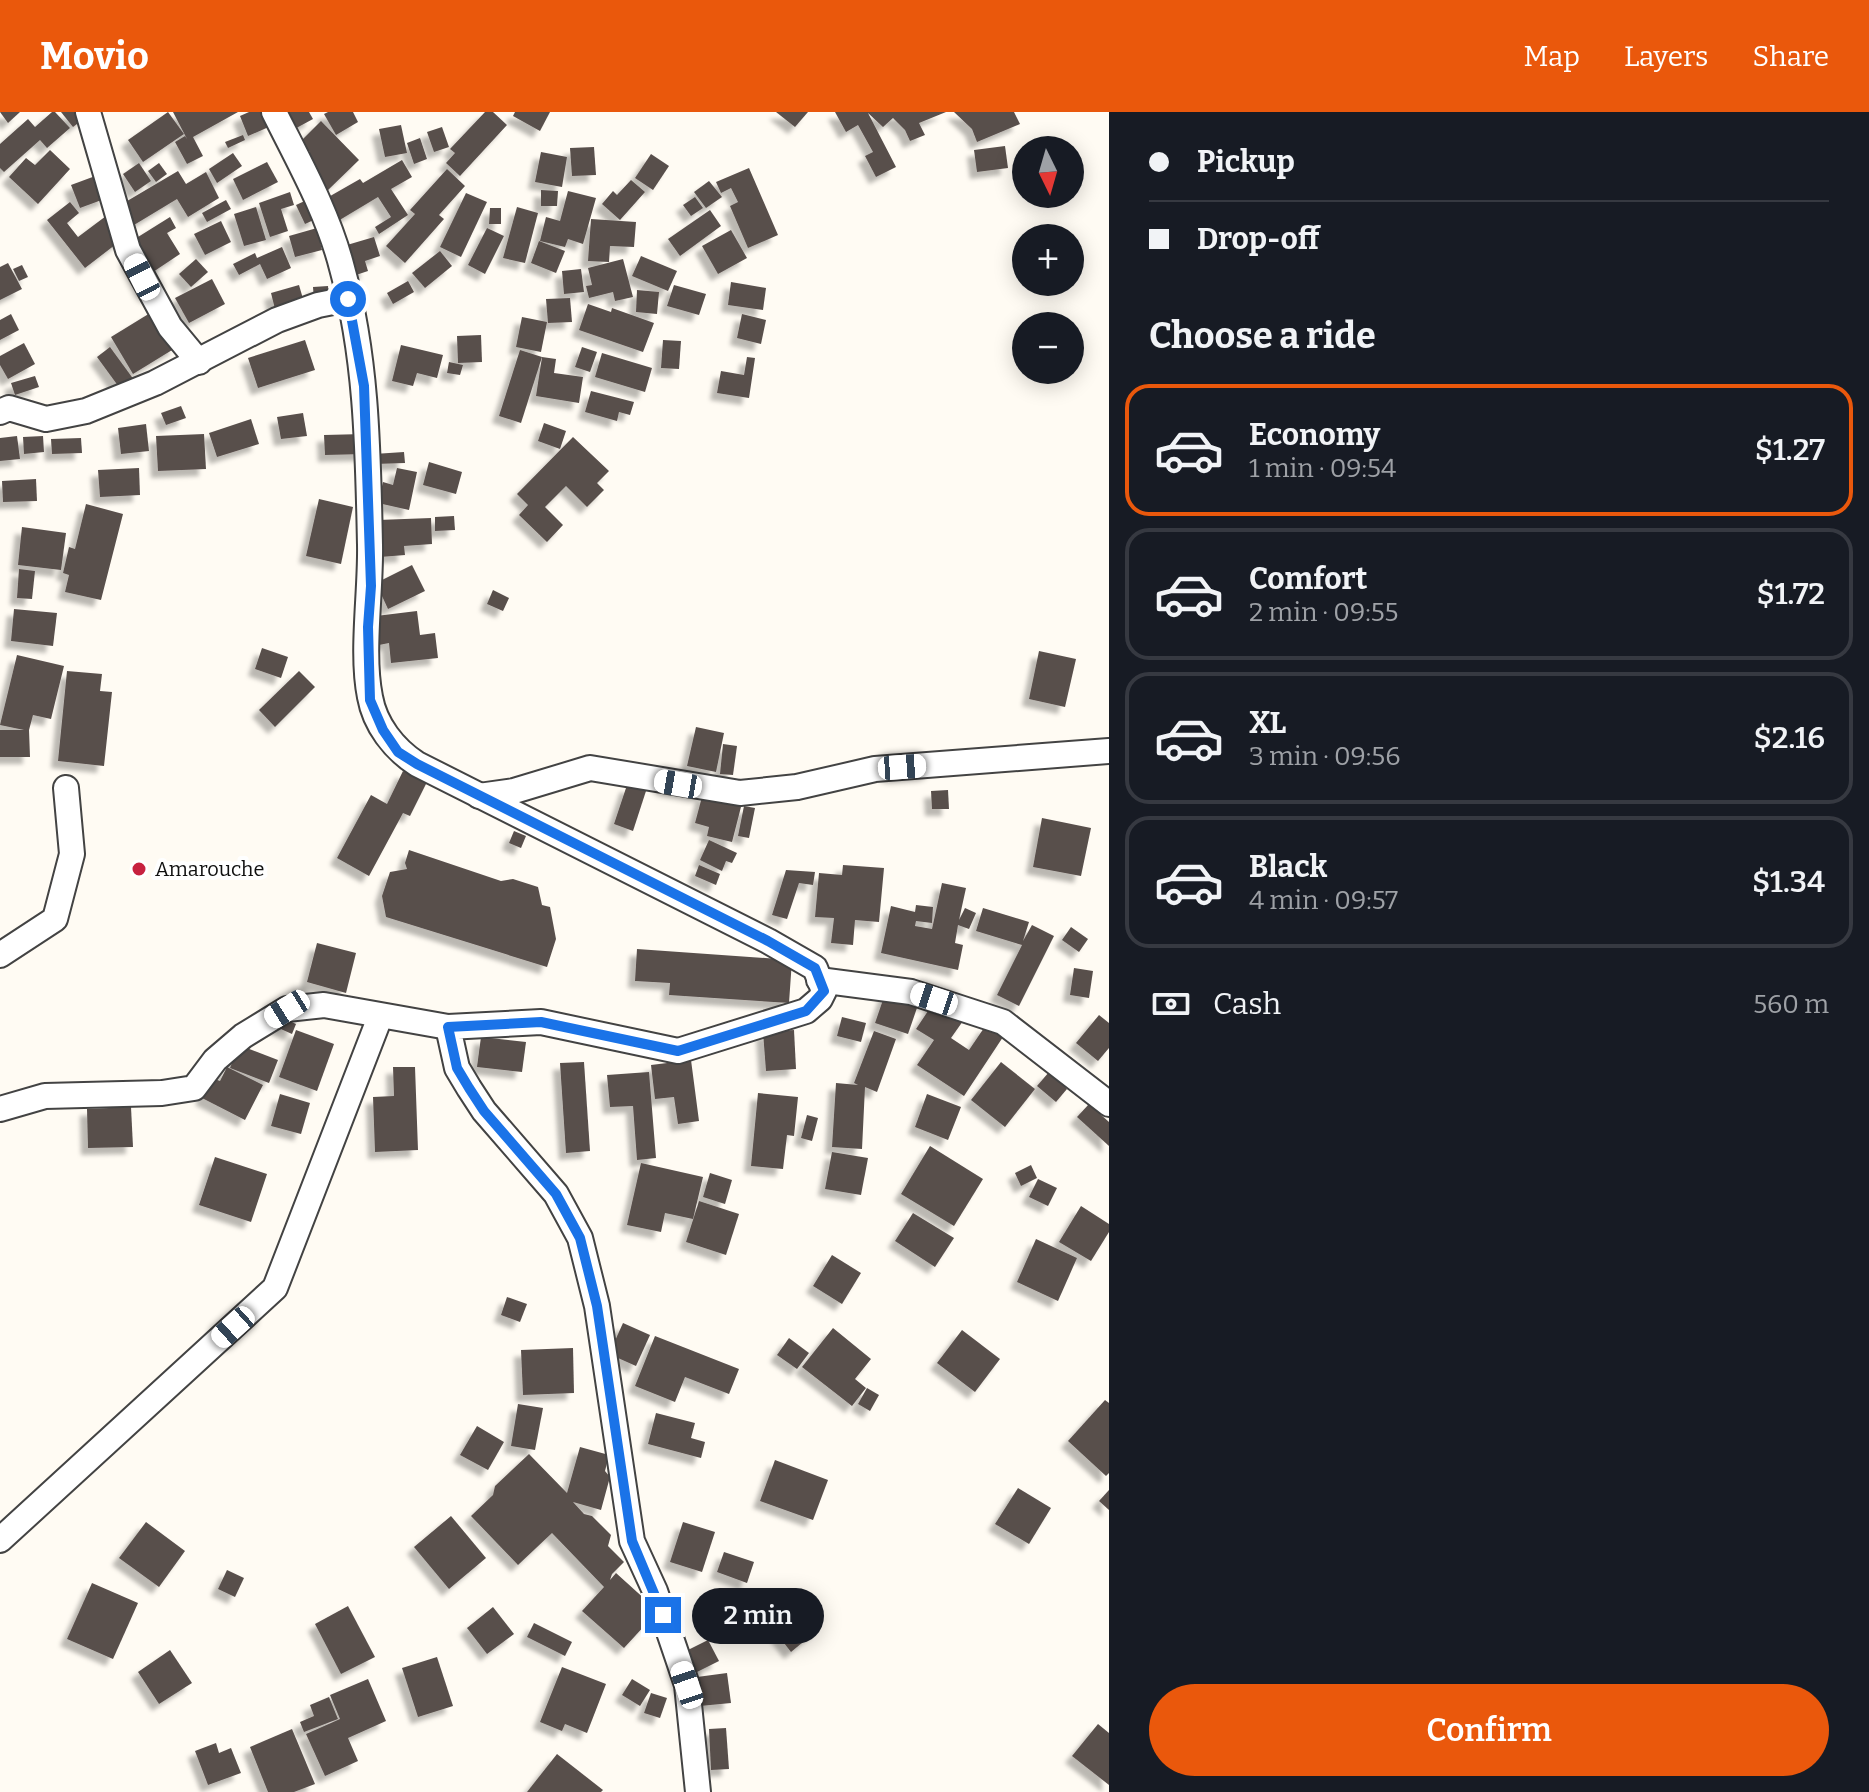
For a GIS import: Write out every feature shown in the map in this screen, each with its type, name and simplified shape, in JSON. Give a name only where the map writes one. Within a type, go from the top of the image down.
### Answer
[{"type":"street","points":[[88,112],[128,250],[170,327],[199,362]]},
{"type":"street","points":[[0,1109],[45,1096],[162,1093],[194,1088],[215,1060],[243,1036],[287,1009],[324,1005],[448,1027],[541,1022],[678,1051],[806,1011],[824,991],[815,968],[398,752],[383,730],[370,700],[368,641],[371,573],[364,386],[342,268],[307,177],[274,112]]},
{"type":"street","points":[[0,412],[9,408],[46,419],[86,411],[199,362],[231,342],[277,320],[318,305],[348,299]]},
{"type":"street","points":[[479,796],[514,791],[590,768],[740,793],[797,787],[875,769],[1109,751]]},
{"type":"street","points":[[0,955],[55,919],[72,854],[66,788]]},
{"type":"street","points":[[819,980],[911,992],[1003,1022],[1109,1104]]},
{"type":"street","points":[[0,1540],[275,1288],[380,1017]]},
{"type":"street","points":[[448,1027],[457,1068],[469,1088],[484,1111],[556,1194],[580,1238],[597,1306],[632,1541],[655,1591],[687,1685],[703,1787]]},
{"type":"building","points":[[0,112],[20,112],[8,123]]},
{"type":"building","points":[[52,112],[70,128],[47,148],[40,140],[4,172],[0,168],[0,144],[28,119],[35,127]]},
{"type":"building","points":[[61,112],[80,112],[85,118],[73,127]]},
{"type":"building","points":[[168,112],[184,134],[143,162],[128,140]]},
{"type":"building","points":[[173,112],[238,112],[193,137],[203,156],[187,164],[175,142],[185,136],[187,139]]},
{"type":"building","points":[[249,112],[265,112],[271,126],[248,136],[240,116]]},
{"type":"building","points":[[279,112],[309,112],[313,119],[289,132]]},
{"type":"building","points":[[353,112],[358,122],[336,135],[324,114]]},
{"type":"building","points":[[485,112],[493,112],[507,125],[460,176],[446,163],[455,153],[450,149]]},
{"type":"building","points":[[515,112],[550,112],[540,131],[513,116]]},
{"type":"building","points":[[776,112],[808,112],[795,127]]},
{"type":"building","points":[[835,112],[946,112],[919,123],[925,135],[910,141],[905,130],[893,118],[883,127],[868,113],[896,167],[876,177],[865,156],[873,152],[858,125],[846,132]]},
{"type":"building","points":[[954,112],[1014,112],[1020,124],[977,142],[972,129]]},
{"type":"building","points":[[321,121],[359,160],[326,192],[302,160],[310,152],[300,142]]},
{"type":"building","points":[[401,125],[407,153],[385,157],[379,129]]},
{"type":"building","points":[[442,127],[449,147],[434,152],[427,132]]},
{"type":"building","points":[[243,135],[245,140],[228,148],[225,142]]},
{"type":"building","points":[[420,138],[427,159],[414,164],[407,143]]},
{"type":"building","points":[[1005,146],[1008,168],[977,172],[974,150]]},
{"type":"building","points":[[594,147],[596,175],[572,176],[570,148]]},
{"type":"building","points":[[50,150],[70,169],[38,204],[9,177],[26,158],[35,165]]},
{"type":"building","points":[[541,152],[567,157],[562,187],[535,182]]},
{"type":"building","points":[[233,153],[242,166],[217,183],[209,169]]},
{"type":"building","points":[[651,154],[669,166],[653,190],[635,178]]},
{"type":"building","points":[[402,160],[412,177],[391,189],[408,215],[379,234],[375,227],[391,217],[378,197],[338,221],[325,199],[360,179],[363,183]]},
{"type":"building","points":[[267,162],[278,182],[243,200],[233,179]]},
{"type":"building","points":[[139,163],[151,181],[135,192],[123,174]]},
{"type":"building","points":[[159,163],[167,174],[156,182],[148,171]]},
{"type":"building","points":[[749,168],[778,235],[748,248],[730,206],[738,202],[731,188],[721,193],[716,182]]},
{"type":"building","points":[[447,169],[465,186],[439,215],[444,219],[405,263],[386,246],[415,214],[410,210]]},
{"type":"building","points":[[178,171],[186,184],[206,172],[219,198],[188,217],[177,199],[129,228],[117,207]]},
{"type":"building","points":[[98,175],[107,198],[80,208],[71,185]]},
{"type":"building","points":[[631,180],[645,192],[620,220],[602,204],[613,191],[617,195]]},
{"type":"building","points":[[709,181],[722,197],[706,208],[694,192]]},
{"type":"building","points":[[541,190],[558,191],[557,206],[541,206]]},
{"type":"building","points":[[568,191],[596,198],[583,244],[568,239],[565,247],[540,241],[546,217],[560,221]]},
{"type":"building","points":[[290,192],[294,205],[281,209],[288,231],[270,237],[259,203]]},
{"type":"building","points":[[466,193],[487,202],[461,257],[440,247]]},
{"type":"building","points":[[695,197],[703,208],[691,216],[683,205]]},
{"type":"building","points":[[309,199],[318,218],[305,224],[296,205]]},
{"type":"building","points":[[226,200],[231,209],[207,222],[202,213]]},
{"type":"building","points":[[70,202],[79,213],[67,223],[78,237],[106,216],[124,238],[85,268],[47,220]]},
{"type":"building","points":[[256,207],[266,240],[244,246],[234,214]]},
{"type":"building","points":[[517,207],[538,213],[525,263],[503,258]]},
{"type":"building","points":[[490,208],[501,208],[501,224],[489,224]]},
{"type":"building","points":[[710,210],[721,226],[680,256],[668,239]]},
{"type":"building","points":[[170,217],[176,228],[167,233],[180,254],[150,274],[130,242]]},
{"type":"building","points":[[591,219],[636,222],[634,247],[610,246],[609,262],[588,261]]},
{"type":"building","points":[[221,221],[231,242],[205,255],[194,234]]},
{"type":"building","points":[[317,228],[322,250],[295,257],[289,236]]},
{"type":"building","points":[[487,228],[504,236],[485,274],[468,265]]},
{"type":"building","points":[[731,230],[747,258],[718,274],[702,246]]},
{"type":"building","points":[[374,237],[380,256],[365,261],[368,271],[356,275],[347,245]]},
{"type":"building","points":[[539,241],[565,251],[556,273],[531,263]]},
{"type":"building","points":[[282,247],[291,268],[267,279],[260,264],[239,275],[233,264],[255,253],[257,258]]},
{"type":"building","points":[[440,251],[452,266],[425,288],[412,273]]},
{"type":"building","points":[[641,256],[677,271],[668,291],[632,276]]},
{"type":"building","points":[[196,259],[208,272],[191,287],[179,274]]},
{"type":"building","points":[[623,259],[633,297],[615,301],[613,292],[589,298],[586,286],[592,285],[588,268]]},
{"type":"building","points":[[8,263],[22,289],[0,300],[0,267]]},
{"type":"building","points":[[22,265],[28,277],[19,281],[13,269]]},
{"type":"building","points":[[581,269],[584,292],[564,294],[562,271]]},
{"type":"building","points":[[212,279],[225,304],[189,323],[175,298]]},
{"type":"building","points":[[408,281],[414,292],[393,304],[387,293]]},
{"type":"building","points":[[731,282],[766,288],[763,310],[728,305]]},
{"type":"building","points":[[299,285],[306,309],[277,317],[271,293]]},
{"type":"building","points":[[674,285],[706,294],[699,315],[667,306]]},
{"type":"building","points":[[328,286],[329,299],[314,300],[313,287]]},
{"type":"building","points":[[637,290],[659,292],[657,314],[636,312]]},
{"type":"building","points":[[570,298],[572,322],[548,323],[546,299]]},
{"type":"building","points":[[588,304],[611,312],[612,308],[654,323],[643,352],[579,330]]},
{"type":"building","points":[[155,310],[177,347],[133,374],[111,337]]},
{"type":"building","points":[[11,314],[19,330],[0,340],[0,320]]},
{"type":"building","points":[[742,314],[766,320],[761,344],[737,338]]},
{"type":"building","points":[[522,317],[547,322],[541,352],[516,347]]},
{"type":"building","points":[[481,335],[482,362],[458,363],[457,336]]},
{"type":"building","points":[[305,340],[315,370],[258,388],[248,358]]},
{"type":"building","points":[[663,340],[681,341],[679,369],[661,368]]},
{"type":"building","points":[[24,343],[35,364],[8,379],[0,365],[0,356]]},
{"type":"building","points":[[401,345],[443,355],[437,378],[417,373],[413,386],[392,381]]},
{"type":"building","points":[[110,347],[137,384],[124,394],[97,357]]},
{"type":"building","points":[[582,347],[597,352],[590,372],[575,367]]},
{"type":"building","points":[[520,350],[542,357],[521,423],[499,416]]},
{"type":"building","points":[[602,353],[652,368],[645,392],[595,377]]},
{"type":"building","points":[[542,357],[556,359],[554,373],[583,377],[579,403],[536,396]]},
{"type":"building","points":[[747,357],[755,358],[749,398],[717,393],[721,371],[744,375]]},
{"type":"building","points":[[449,362],[463,365],[460,375],[447,373]]},
{"type":"building","points":[[35,376],[39,387],[15,395],[11,383]]},
{"type":"building","points":[[591,391],[634,402],[630,415],[619,412],[617,421],[585,412]]},
{"type":"building","points":[[181,406],[186,418],[166,425],[161,413]]},
{"type":"building","points":[[303,413],[307,436],[281,439],[277,417]]},
{"type":"building","points":[[251,419],[259,444],[217,457],[209,433]]},
{"type":"building","points":[[544,423],[566,431],[560,449],[538,441]]},
{"type":"building","points":[[146,424],[149,451],[121,454],[118,428]]},
{"type":"building","points":[[204,434],[206,469],[158,471],[156,436]]},
{"type":"building","points":[[364,434],[365,454],[325,455],[324,435]]},
{"type":"building","points":[[17,436],[20,459],[0,461],[0,438]]},
{"type":"building","points":[[43,436],[44,452],[24,454],[23,437]]},
{"type":"building","points":[[573,437],[609,471],[597,483],[604,490],[587,507],[566,486],[545,507],[563,525],[547,542],[519,515],[528,505],[517,494]]},
{"type":"building","points":[[81,438],[82,453],[52,454],[51,439]]},
{"type":"building","points":[[404,452],[405,463],[375,464],[374,454]]},
{"type":"building","points":[[429,462],[462,472],[456,494],[423,485]]},
{"type":"building","points":[[139,468],[140,495],[100,497],[98,470]]},
{"type":"building","points":[[397,468],[417,472],[409,510],[378,503],[383,482],[393,485]]},
{"type":"building","points":[[36,479],[37,501],[3,502],[2,481]]},
{"type":"building","points":[[319,499],[353,507],[341,564],[306,556]]},
{"type":"building","points":[[86,504],[123,514],[101,600],[65,592],[69,575],[63,573],[69,547],[75,549]]},
{"type":"building","points":[[454,516],[455,530],[435,531],[435,517]]},
{"type":"building","points":[[431,518],[432,544],[404,546],[405,555],[380,557],[378,520]]},
{"type":"building","points":[[22,527],[66,533],[61,570],[18,565]]},
{"type":"building","points":[[412,565],[425,591],[388,609],[376,583]]},
{"type":"building","points":[[19,569],[35,571],[32,599],[17,598]]},
{"type":"building","points":[[493,590],[509,598],[503,611],[487,604]]},
{"type":"building","points":[[14,609],[57,613],[53,646],[11,641]]},
{"type":"building","points":[[417,611],[420,635],[435,633],[438,658],[391,663],[389,643],[379,645],[376,616]]},
{"type":"building","points":[[262,648],[288,657],[281,678],[255,669]]},
{"type":"building","points":[[1039,651],[1076,659],[1065,707],[1029,699]]},
{"type":"building","points":[[17,655],[64,666],[51,719],[33,715],[29,730],[30,757],[0,757],[0,730],[24,730],[0,725]]},
{"type":"building","points":[[67,671],[102,674],[100,691],[112,692],[104,766],[58,761]]},
{"type":"building","points":[[299,671],[315,687],[275,727],[259,710]]},
{"type":"building","points":[[696,727],[724,733],[716,772],[687,766]]},
{"type":"building","points":[[723,744],[737,746],[733,775],[720,774]]},
{"type":"building","points":[[403,771],[427,782],[410,816],[403,813],[369,876],[337,858],[371,795],[387,804]]},
{"type":"building","points":[[627,785],[646,791],[633,831],[614,824]]},
{"type":"building","points":[[948,790],[949,809],[932,809],[931,791]]},
{"type":"building","points":[[703,793],[742,803],[732,842],[707,836],[709,827],[695,823]]},
{"type":"building","points":[[744,806],[755,808],[749,838],[738,836]]},
{"type":"building","points":[[1042,818],[1091,828],[1081,876],[1033,867]]},
{"type":"building","points":[[514,831],[526,836],[521,848],[509,843]]},
{"type":"building","points":[[709,840],[737,853],[732,863],[726,861],[722,871],[700,860]]},
{"type":"building","points":[[409,850],[501,881],[513,879],[538,887],[542,905],[550,907],[556,939],[547,967],[386,917],[382,896],[390,872],[407,869],[405,863]]},
{"type":"building","points":[[699,865],[720,874],[716,885],[695,876]]},
{"type":"building","points":[[843,865],[884,868],[879,922],[855,920],[853,945],[831,943],[834,918],[815,917],[819,873],[842,875]]},
{"type":"building","points":[[786,870],[815,872],[813,885],[799,883],[787,919],[772,915]]},
{"type":"building","points":[[942,883],[966,888],[959,920],[965,908],[976,913],[969,929],[958,925],[955,943],[963,945],[958,970],[881,953],[891,906],[915,912],[916,905],[933,907],[932,923],[916,921],[915,926],[932,929]]},
{"type":"building","points":[[983,908],[1029,922],[1023,941],[1032,925],[1054,936],[1019,1006],[997,995],[1022,945],[976,931]]},
{"type":"building","points":[[1071,927],[1088,939],[1079,952],[1062,940]]},
{"type":"building","points":[[317,943],[356,953],[346,993],[307,982]]},
{"type":"building","points":[[637,949],[792,960],[789,1003],[669,995],[670,983],[635,981]]},
{"type":"building","points":[[1074,968],[1093,971],[1089,998],[1070,995]]},
{"type":"building","points":[[886,991],[919,1002],[908,1034],[875,1023]]},
{"type":"building","points":[[934,1002],[963,1021],[951,1038],[969,1050],[986,1025],[1003,1037],[964,1096],[917,1065],[934,1040],[916,1029]]},
{"type":"building","points":[[1099,1015],[1109,1023],[1109,1048],[1098,1061],[1076,1043]]},
{"type":"building","points":[[279,1016],[296,1024],[292,1034],[274,1026]]},
{"type":"building","points":[[842,1017],[866,1023],[861,1042],[837,1036]]},
{"type":"building","points":[[296,1030],[334,1044],[317,1091],[279,1077]]},
{"type":"building","points":[[794,1030],[796,1069],[766,1071],[763,1032]]},
{"type":"building","points":[[874,1031],[896,1039],[877,1092],[865,1087],[862,1149],[832,1147],[836,1083],[858,1085],[854,1083]]},
{"type":"building","points":[[481,1037],[526,1042],[522,1072],[477,1067]]},
{"type":"building","points":[[239,1045],[278,1060],[269,1083],[230,1068]]},
{"type":"building","points":[[691,1060],[699,1121],[678,1124],[674,1097],[655,1099],[651,1065]]},
{"type":"building","points":[[584,1062],[590,1151],[566,1153],[560,1063]]},
{"type":"building","points":[[1001,1062],[1035,1089],[1005,1127],[971,1100]]},
{"type":"building","points":[[227,1067],[263,1085],[245,1120],[202,1098],[212,1078],[220,1081]]},
{"type":"building","points":[[393,1067],[415,1067],[418,1150],[375,1152],[373,1097],[394,1096]]},
{"type":"building","points":[[649,1072],[656,1158],[637,1160],[633,1106],[610,1107],[607,1075]]},
{"type":"building","points":[[1049,1072],[1067,1089],[1056,1102],[1037,1086]]},
{"type":"building","points":[[758,1093],[798,1097],[794,1136],[787,1135],[783,1169],[751,1166]]},
{"type":"building","points":[[280,1094],[310,1103],[301,1134],[271,1126]]},
{"type":"building","points":[[927,1094],[961,1107],[948,1140],[915,1127]]},
{"type":"building","points":[[1089,1104],[1109,1122],[1109,1146],[1077,1117]]},
{"type":"building","points":[[131,1107],[133,1147],[88,1148],[87,1109]]},
{"type":"building","points":[[807,1115],[818,1118],[812,1141],[801,1138]]},
{"type":"building","points":[[930,1146],[983,1179],[954,1226],[901,1194]]},
{"type":"building","points":[[832,1152],[868,1158],[861,1195],[825,1189]]},
{"type":"building","points":[[215,1157],[267,1174],[251,1222],[199,1205]]},
{"type":"building","points":[[641,1163],[703,1177],[693,1219],[665,1213],[661,1232],[627,1225]]},
{"type":"building","points":[[1031,1165],[1037,1178],[1021,1186],[1015,1173]]},
{"type":"building","points":[[710,1173],[732,1180],[725,1204],[703,1197]]},
{"type":"building","points":[[1038,1179],[1057,1188],[1048,1206],[1029,1197]]},
{"type":"building","points":[[699,1201],[739,1214],[726,1255],[686,1242]]},
{"type":"building","points":[[1081,1206],[1109,1224],[1109,1232],[1091,1261],[1059,1242]]},
{"type":"building","points":[[913,1213],[954,1238],[935,1267],[895,1241]]},
{"type":"building","points":[[1036,1239],[1077,1258],[1058,1301],[1017,1282]]},
{"type":"building","points":[[832,1255],[861,1273],[842,1304],[813,1286]]},
{"type":"building","points":[[507,1297],[527,1304],[520,1322],[501,1315]]},
{"type":"building","points":[[623,1323],[650,1335],[636,1366],[609,1354]]},
{"type":"building","points":[[833,1328],[871,1359],[855,1379],[866,1388],[852,1406],[802,1367]]},
{"type":"building","points":[[962,1330],[1000,1359],[975,1392],[937,1363]]},
{"type":"building","points":[[655,1336],[739,1369],[729,1394],[685,1377],[675,1402],[635,1386]]},
{"type":"building","points":[[789,1338],[809,1353],[797,1369],[777,1355]]},
{"type":"building","points":[[573,1348],[574,1393],[523,1395],[521,1350]]},
{"type":"building","points":[[867,1388],[879,1395],[870,1411],[858,1404]]},
{"type":"building","points":[[1105,1400],[1109,1403],[1109,1473],[1106,1476],[1068,1441]]},
{"type":"building","points":[[518,1404],[543,1408],[535,1450],[511,1446]]},
{"type":"building","points":[[656,1413],[695,1423],[691,1438],[705,1442],[701,1458],[648,1444]]},
{"type":"building","points":[[477,1426],[504,1442],[488,1470],[460,1455]]},
{"type":"building","points":[[580,1447],[609,1455],[605,1471],[610,1477],[601,1510],[573,1502],[611,1535],[608,1546],[624,1562],[610,1580],[616,1573],[658,1611],[624,1648],[582,1611],[604,1587],[552,1533],[518,1565],[471,1516],[493,1495],[495,1486],[529,1454],[567,1493]]},
{"type":"building","points":[[775,1460],[828,1480],[813,1520],[760,1501]]},
{"type":"building","points":[[1018,1488],[1051,1508],[1029,1544],[995,1524]]},
{"type":"building","points":[[1109,1490],[1109,1510],[1099,1501]]},
{"type":"building","points":[[451,1516],[486,1558],[449,1589],[414,1547]]},
{"type":"building","points":[[146,1522],[185,1551],[159,1587],[119,1558]]},
{"type":"building","points":[[683,1522],[715,1532],[702,1572],[670,1562]]},
{"type":"building","points":[[724,1552],[754,1562],[747,1583],[717,1572]]},
{"type":"building","points":[[227,1570],[244,1578],[235,1597],[218,1589]]},
{"type":"building","points":[[92,1583],[138,1603],[113,1659],[67,1639]]},
{"type":"building","points":[[795,1597],[820,1628],[791,1652],[766,1620]]},
{"type":"building","points":[[348,1606],[375,1657],[341,1674],[315,1624]]},
{"type":"building","points":[[493,1607],[514,1634],[487,1654],[467,1628]]},
{"type":"building","points":[[534,1623],[572,1642],[565,1656],[527,1637]]},
{"type":"building","points":[[708,1640],[719,1661],[695,1673],[684,1652]]},
{"type":"building","points":[[170,1650],[192,1683],[159,1704],[138,1672]]},
{"type":"building","points":[[437,1657],[453,1706],[418,1717],[402,1668]]},
{"type":"building","points":[[562,1667],[606,1684],[587,1733],[565,1724],[562,1731],[540,1722]]},
{"type":"building","points":[[727,1673],[731,1703],[700,1706],[697,1677]]},
{"type":"building","points":[[368,1679],[386,1721],[348,1738],[358,1761],[325,1776],[306,1734],[340,1719],[330,1695]]},
{"type":"building","points":[[632,1679],[650,1690],[640,1706],[622,1695]]},
{"type":"building","points":[[651,1693],[667,1698],[660,1718],[644,1713]]},
{"type":"building","points":[[329,1697],[338,1719],[304,1732],[300,1722],[314,1716],[310,1705]]},
{"type":"building","points":[[1098,1724],[1109,1733],[1109,1785],[1072,1756]]},
{"type":"building","points":[[726,1728],[729,1769],[711,1770],[709,1729]]},
{"type":"building","points":[[292,1729],[315,1784],[294,1792],[268,1792],[250,1747]]},
{"type":"building","points":[[216,1743],[219,1753],[231,1748],[241,1773],[208,1785],[195,1751]]},
{"type":"building","points":[[557,1754],[603,1790],[527,1792]]},
{"type":"place","name":"Amarouche","points":[[139,869]]},
{"type":"route","points":[[348,299],[364,386],[370,520],[370,700],[383,730],[398,752],[768,941],[815,968],[824,991],[806,1011],[678,1051],[541,1022],[448,1027],[457,1068],[469,1088],[484,1111],[556,1194],[580,1238],[597,1306],[608,1370],[632,1541],[663,1615]]}]
